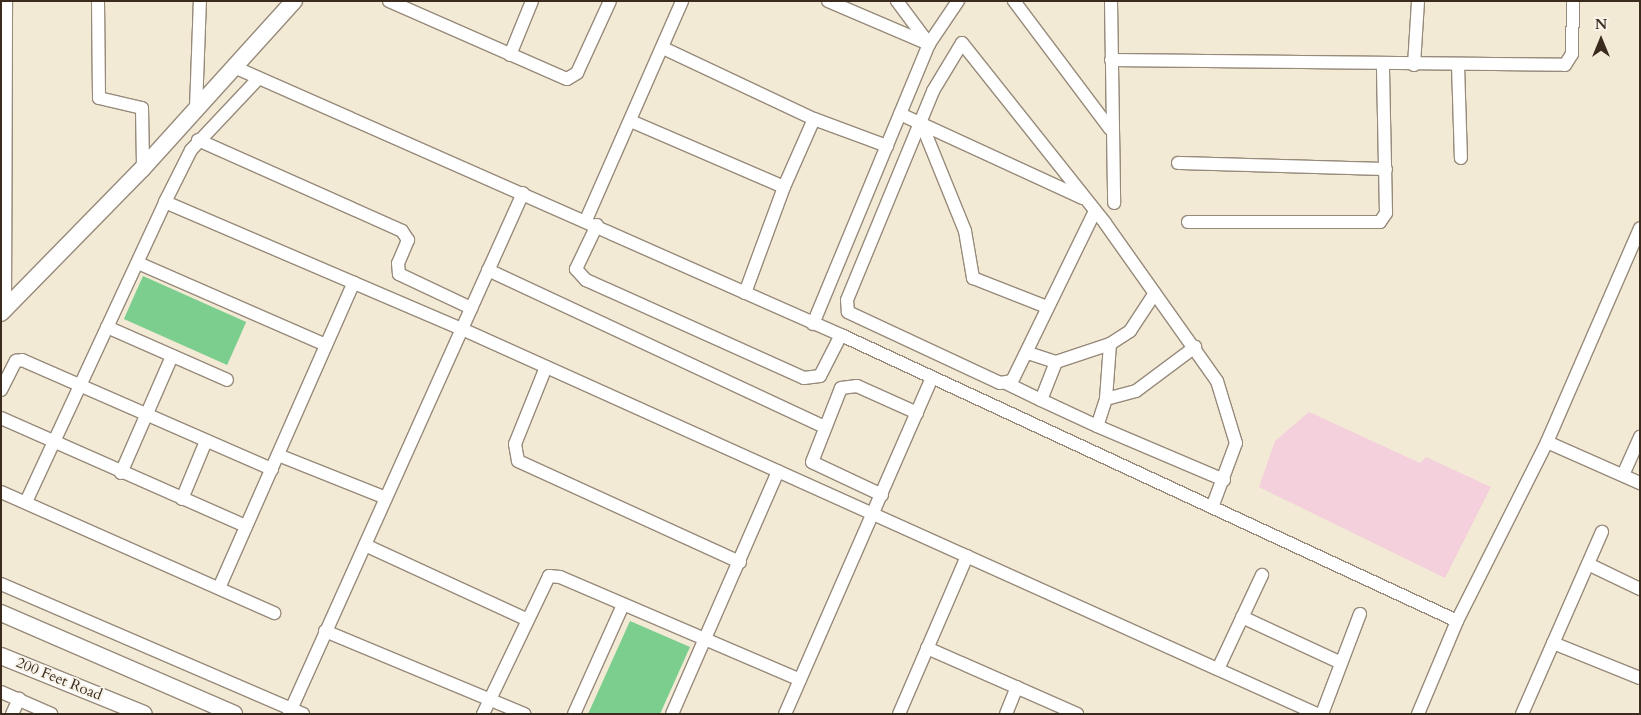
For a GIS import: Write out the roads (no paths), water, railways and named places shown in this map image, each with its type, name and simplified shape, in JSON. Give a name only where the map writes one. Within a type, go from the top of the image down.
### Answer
[{"type":"street","points":[[3,310],[3,150],[6,1]]},
{"type":"street","points":[[98,1],[98,98],[142,108],[143,168]]},
{"type":"street","points":[[196,108],[200,1]]},
{"type":"street","points":[[3,310],[143,168],[294,1]]},
{"type":"street","points":[[389,1],[560,78],[573,78],[610,1]]},
{"type":"street","points":[[510,55],[532,1]]},
{"type":"street","points":[[682,1],[592,223],[576,269],[578,276],[804,378],[820,376],[840,335]]},
{"type":"street","points":[[828,1],[929,44]]},
{"type":"street","points":[[897,1],[929,44]]},
{"type":"street","points":[[813,324],[929,44],[958,1]]},
{"type":"street","points":[[1014,1],[1110,129]]},
{"type":"street","points":[[1111,1],[1110,129],[1114,203]]},
{"type":"street","points":[[1414,66],[1418,1]]},
{"type":"street","points":[[1111,60],[1383,66],[1565,66],[1572,54],[1573,1]]},
{"type":"street","points":[[1213,505],[1224,480],[1236,443],[1234,425],[1217,381],[1195,347],[1095,211],[962,43],[932,91],[922,125],[847,300],[848,312],[1097,426],[1224,480]]},
{"type":"street","points":[[663,48],[814,119],[887,146]]},
{"type":"street","points":[[1188,222],[1380,222],[1386,213],[1383,66]]},
{"type":"street","points":[[1458,66],[1461,158]]},
{"type":"street","points":[[234,67],[257,80],[523,193],[746,292],[840,335],[931,380],[1213,505],[1457,621]]},
{"type":"street","points":[[26,502],[165,202],[198,140],[257,80]]},
{"type":"street","points":[[900,114],[1085,199]]},
{"type":"street","points":[[746,292],[784,187],[814,119]]},
{"type":"street","points":[[633,122],[784,187]]},
{"type":"street","points":[[922,125],[967,238],[973,278],[1047,307]]},
{"type":"street","points":[[198,140],[402,232],[408,240],[398,263],[400,274],[471,308]]},
{"type":"street","points":[[1178,163],[1386,169]]},
{"type":"street","points":[[290,711],[523,193]]},
{"type":"street","points":[[165,202],[462,329],[1317,714]]},
{"type":"street","points":[[1006,383],[1018,375],[1047,307],[1095,211]]},
{"type":"street","points":[[1418,714],[1457,621],[1547,442],[1640,228]]},
{"type":"street","points":[[138,263],[326,346]]},
{"type":"street","points":[[488,270],[825,427]]},
{"type":"street","points":[[219,588],[354,282]]},
{"type":"street","points":[[1028,353],[1056,362],[1110,344],[1130,331],[1155,292]]},
{"type":"street","points":[[107,328],[227,380]]},
{"type":"street","points":[[1097,426],[1106,399],[1110,344]]},
{"type":"street","points":[[1106,399],[1136,391],[1195,347]]},
{"type":"street","points":[[121,473],[172,356]]},
{"type":"street","points":[[1,390],[16,361],[22,360],[272,470]]},
{"type":"street","points":[[1041,400],[1056,362]]},
{"type":"street","points":[[546,367],[515,444],[518,461],[740,562]]},
{"type":"street","points":[[785,714],[931,380]]},
{"type":"street","points":[[882,495],[815,467],[812,458],[841,388],[850,384],[917,413]]},
{"type":"street","points":[[1,418],[53,444],[246,526]]},
{"type":"street","points":[[1622,475],[1640,437]]},
{"type":"street","points":[[182,499],[206,441]]},
{"type":"street","points":[[1547,442],[1640,482]]},
{"type":"street","points":[[278,455],[386,498]]},
{"type":"street","points":[[672,714],[706,641],[778,471]]},
{"type":"street","points":[[1,492],[274,613]]},
{"type":"street","points":[[1522,714],[1602,532]]},
{"type":"street","points":[[365,545],[526,619]]},
{"type":"street","points":[[899,714],[967,556]]},
{"type":"street","points":[[1588,564],[1640,588]]},
{"type":"street","points":[[1218,669],[1262,575]]},
{"type":"street","points":[[483,714],[526,619],[549,576],[560,577],[800,680]]},
{"type":"street","points":[[1,584],[290,711],[303,714]]},
{"type":"street","points":[[574,714],[623,605]]},
{"type":"street","points":[[1,613],[234,714]]},
{"type":"street","points":[[1322,714],[1339,662],[1360,614]]},
{"type":"street","points":[[1242,617],[1339,662]]},
{"type":"street","points":[[325,631],[490,698],[524,714]]},
{"type":"street","points":[[1553,643],[1640,678]]},
{"type":"street","points":[[927,648],[1077,714]]},
{"type":"street","name":"200 Feet Road","points":[[1,656],[144,714]]},
{"type":"street","points":[[1006,714],[1017,688]]},
{"type":"street","points":[[1,692],[51,714]]},
{"type":"street","points":[[12,714],[19,699]]}]
